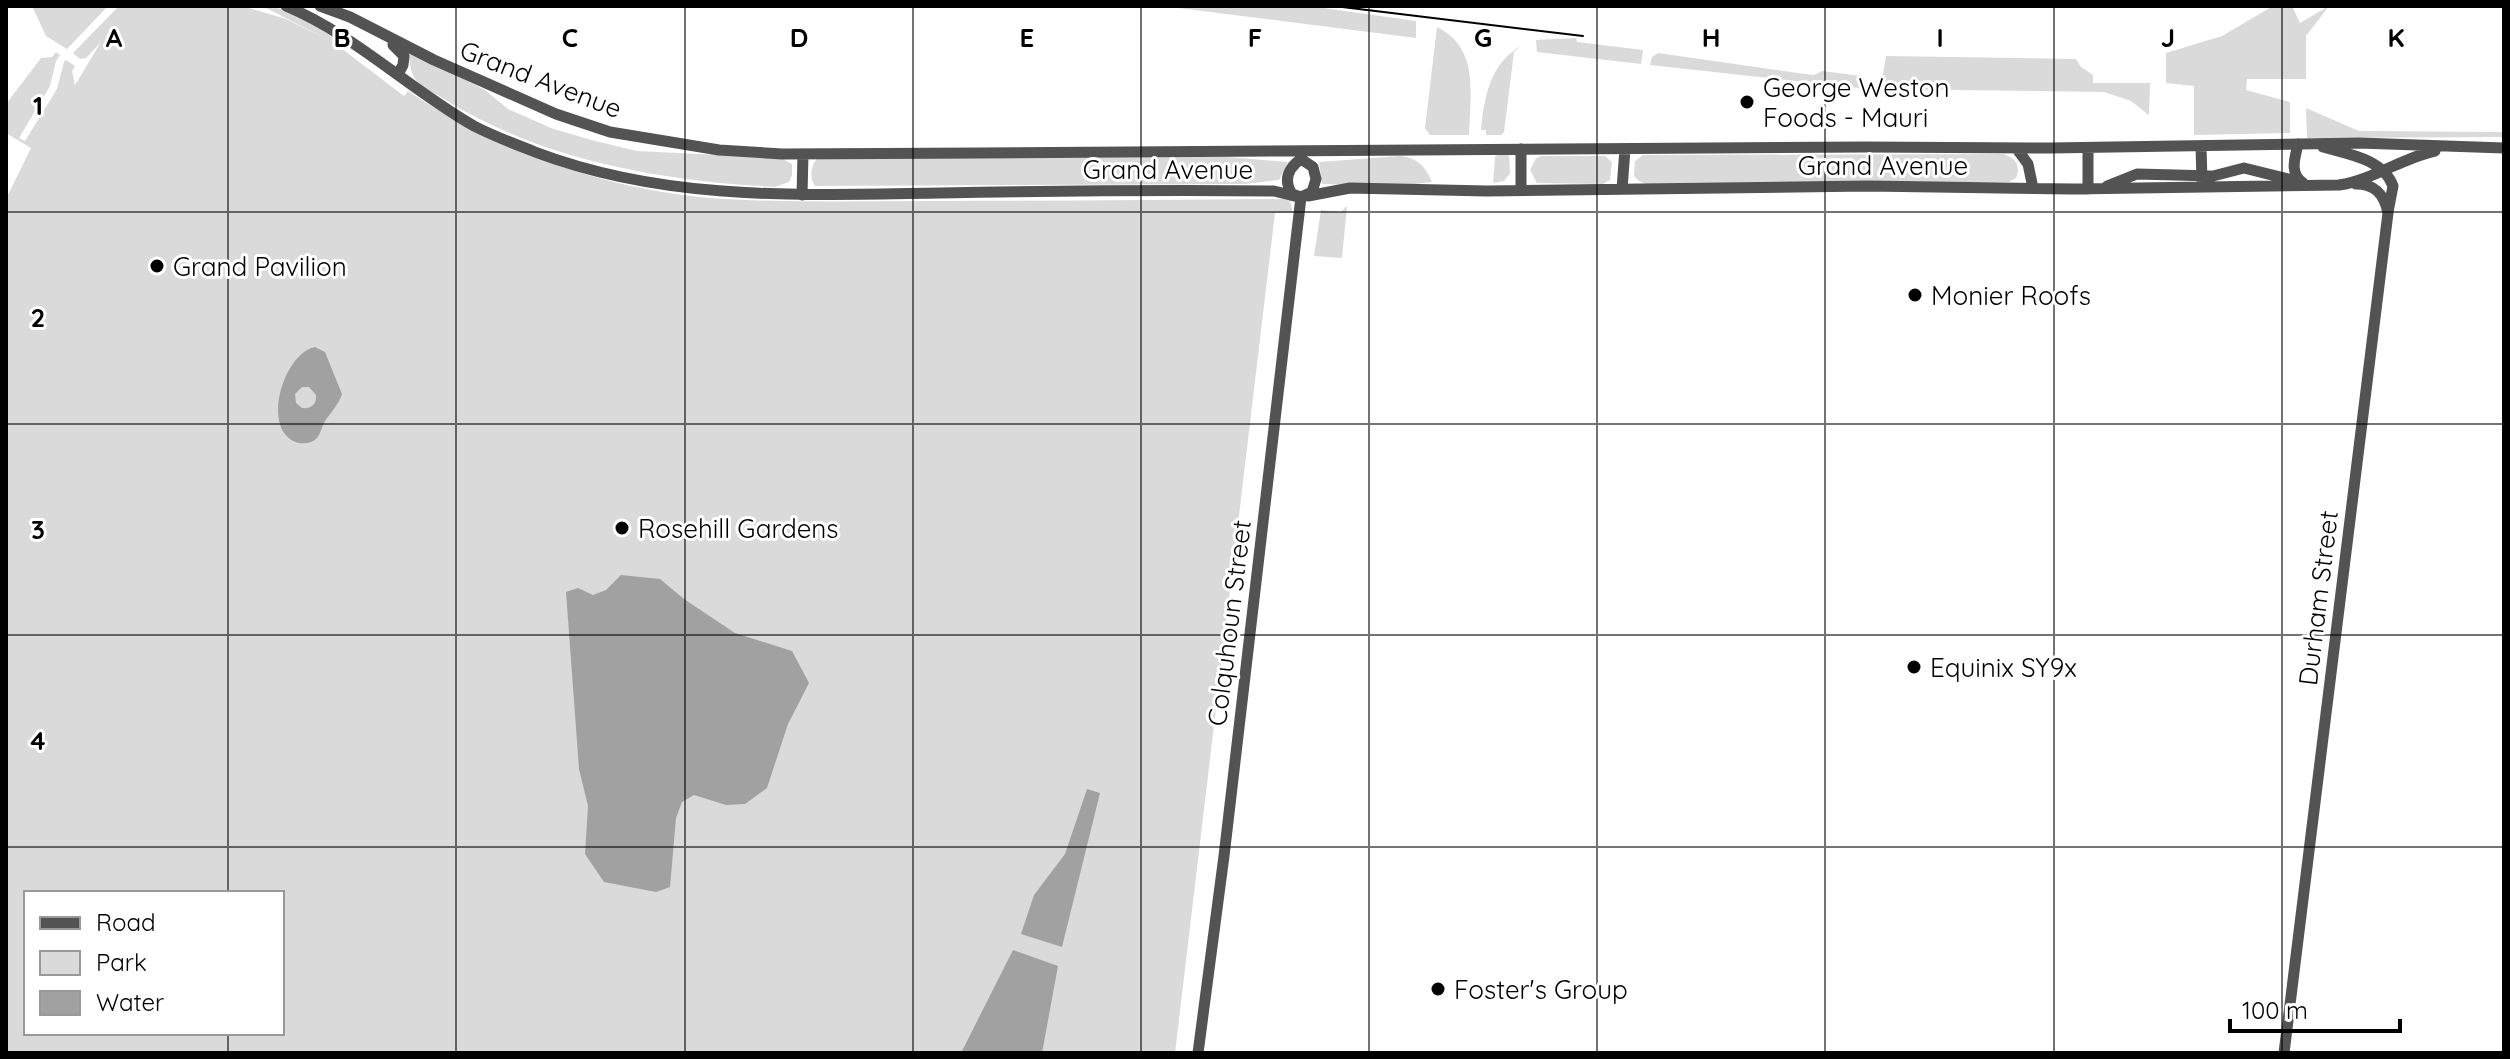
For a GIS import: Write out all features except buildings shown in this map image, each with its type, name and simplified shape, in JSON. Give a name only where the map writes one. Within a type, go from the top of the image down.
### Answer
[{"type":"street","name":"Grand Avenue","points":[[286,6],[307,11],[475,126],[537,153],[660,185],[721,193],[802,195],[1147,190],[1274,191],[1301,196],[1350,188],[1521,190],[1868,186],[2088,189],[2202,182],[2339,185],[2412,157],[2452,148]]},
{"type":"street","name":"Grand Avenue","points":[[307,11],[322,6],[517,98],[610,132],[719,150],[803,154],[2017,149],[2363,143],[2504,148]]},
{"type":"street","points":[[355,20],[399,49],[404,59],[398,74]]},
{"type":"street","points":[[2307,185],[2298,180],[2294,170],[2303,144],[2356,156],[2382,170],[2392,182],[2393,196]]},
{"type":"street","points":[[2201,146],[2202,182],[2233,169],[2244,168],[2307,185]]},
{"type":"street","points":[[2088,148],[2088,189]]},
{"type":"street","points":[[1521,149],[1521,190]]},
{"type":"street","points":[[1622,189],[1625,149]]},
{"type":"street","points":[[2017,149],[2028,164],[2033,188]]},
{"type":"street","name":"Grand Avenue","points":[[1221,152],[1301,159],[1404,150]]},
{"type":"street","points":[[802,195],[803,154]]},
{"type":"street","name":"Durham Street","points":[[2284,1053],[2388,213],[2401,170],[2412,157]]},
{"type":"street","points":[[1301,159],[1311,165],[1315,172],[1315,187],[1301,196],[1289,190],[1287,179],[1292,167],[1301,159]]},
{"type":"street","points":[[2339,185],[2372,186],[2382,197],[2388,213]]},
{"type":"street","name":"Colquhoun Street","points":[[1198,1053],[1301,196]]},
{"type":"green space","points":[[32,6],[108,6],[67,49],[46,36]]},
{"type":"green space","name":"Rosehill Gardens","points":[[119,6],[242,6],[286,19],[335,43],[262,6],[273,7],[304,19],[343,44],[337,45],[404,96],[408,91],[519,151],[559,166],[641,188],[725,199],[778,201],[1290,201],[1293,213],[1275,213],[1175,1053],[6,1053],[6,199],[31,148],[6,133],[6,104],[41,58],[52,57],[56,52],[60,55],[50,86],[19,138],[25,141],[57,89],[64,62],[66,60],[75,66],[72,71],[75,85],[101,42],[86,58],[80,59],[73,53]]},
{"type":"green space","points":[[1162,6],[1309,6],[1416,21],[1416,38]]},
{"type":"green space","points":[[2273,6],[2292,6],[2300,23],[2329,6],[2306,36],[2306,79],[2247,79],[2246,90],[2290,102],[2290,133],[2194,135],[2194,86],[2166,83],[2166,53],[2222,36]]},
{"type":"green space","points":[[1437,27],[1451,36],[1466,60],[1471,89],[1469,135],[1430,135],[1425,128]]},
{"type":"green space","points":[[1576,38],[1577,42],[1643,50],[1641,64],[1537,52],[1536,40]]},
{"type":"green space","points":[[1521,46],[1514,52],[1504,132],[1501,135],[1486,135],[1486,130],[1481,130],[1490,82],[1502,62]]},
{"type":"green space","points":[[412,52],[485,90],[508,109],[551,128],[637,151],[781,158],[792,164],[792,175],[789,182],[775,187],[733,184],[648,173],[565,153],[486,122],[425,88],[413,74],[408,53]]},
{"type":"green space","points":[[1658,53],[1805,74],[1814,75],[1822,71],[1861,76],[1859,88],[1650,65],[1652,57]]},
{"type":"green space","points":[[1886,56],[2076,59],[2093,75],[2093,83],[2150,83],[2149,115],[2131,101],[2104,92],[1877,89],[1882,80]]},
{"type":"green space","points":[[2306,108],[2359,131],[2504,132],[2504,137],[2307,138]]},
{"type":"green space","points":[[1509,154],[1510,173],[1504,181],[1493,183],[1495,157]]},
{"type":"green space","points":[[2004,154],[2018,166],[2016,178],[2009,182],[1646,184],[1634,176],[1635,161],[1643,155]]},
{"type":"green space","points":[[1400,156],[1420,164],[1432,182],[1398,186],[1322,184],[1319,162]]},
{"type":"green space","points":[[1605,156],[1612,162],[1610,180],[1603,184],[1537,183],[1530,170],[1536,158]]},
{"type":"green space","points":[[1228,157],[1288,162],[1279,180],[1245,184],[815,186],[811,175],[818,158]]},
{"type":"green space","points":[[1347,206],[1342,258],[1314,256],[1321,210],[1341,212]]},
{"type":"water","points":[[315,347],[325,352],[342,394],[317,438],[299,443],[287,436],[280,425],[278,410],[285,377],[303,352]],"holes":[[[302,387],[309,387],[316,395],[311,407],[302,408],[296,403],[295,394]]]},
{"type":"water","points":[[621,575],[660,579],[735,633],[792,651],[809,683],[788,724],[767,788],[745,804],[726,805],[694,795],[682,802],[676,818],[670,887],[656,892],[604,882],[585,854],[588,806],[579,769],[566,592],[578,588],[593,595],[606,590]]},
{"type":"water","points":[[1087,789],[1100,793],[1062,947],[1021,934],[1034,895],[1065,854]]},
{"type":"water","points":[[1013,950],[1058,966],[1042,1053],[961,1053]]},
{"type":"tram line","points":[[1334,6],[1583,36]]},
{"type":"place","name":"George Weston Foods - Mauri","points":[[1747,102]]},
{"type":"place","name":"Grand Pavilion","points":[[157,266]]},
{"type":"place","name":"Monier Roofs","points":[[1915,295]]},
{"type":"place","name":"Rosehill Gardens","points":[[622,528]]},
{"type":"place","name":"Equinix SY9x","points":[[1914,667]]},
{"type":"place","name":"Foster's Group","points":[[1438,989]]}]
